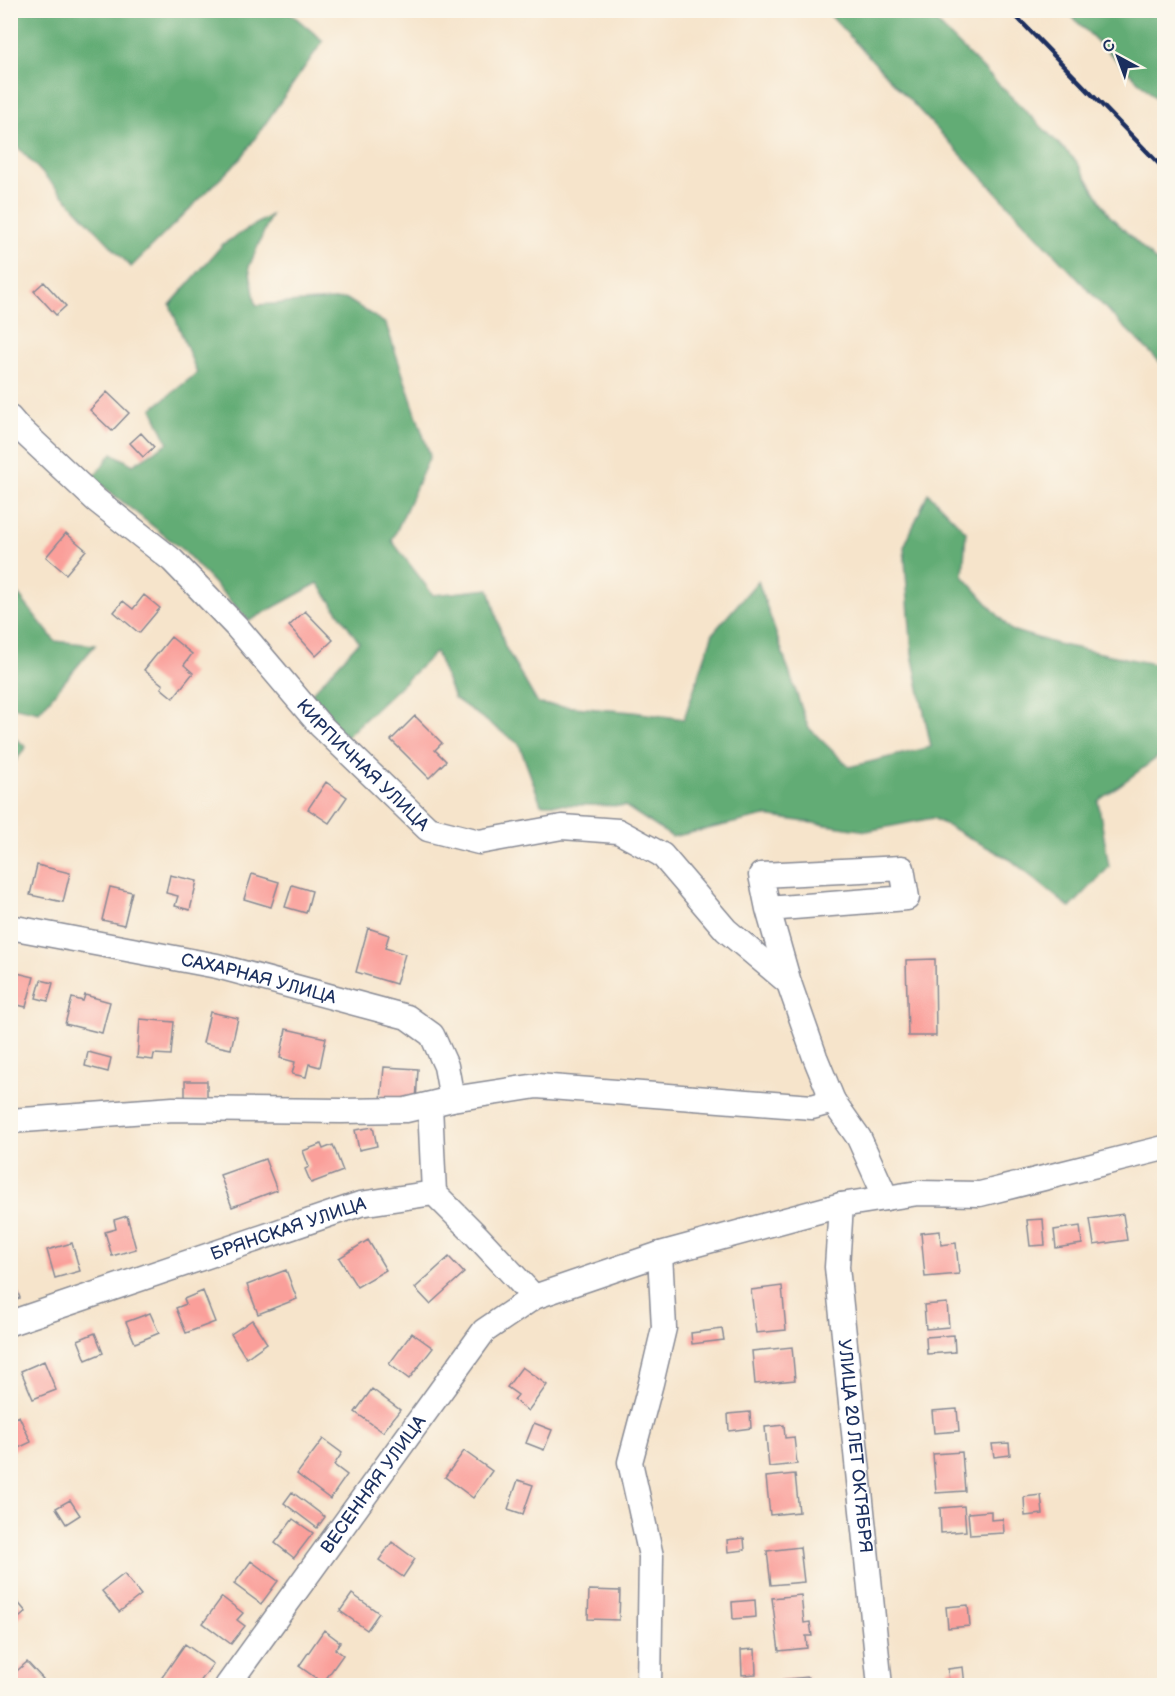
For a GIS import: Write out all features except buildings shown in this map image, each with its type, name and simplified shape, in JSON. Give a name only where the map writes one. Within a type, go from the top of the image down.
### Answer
[{"type":"street","name":"КИРПИЧНАЯ УЛИЦА","points":[[12,425],[96,500],[172,560],[236,626],[320,725],[428,829],[479,842],[562,827],[618,831],[662,855],[726,930],[789,983]]},
{"type":"street","points":[[768,909],[907,898],[902,868],[760,875],[768,909],[789,983],[815,1057],[833,1101],[859,1138],[886,1198]]},
{"type":"street","name":"САХАРНАЯ УЛИЦА","points":[[10,927],[218,966],[407,1017],[432,1035],[446,1066],[434,1193]]},
{"type":"street","points":[[10,1121],[173,1110],[406,1110],[537,1086],[812,1107],[833,1101]]},
{"type":"street","name":"ВЕСЕННЯЯ УЛИЦА","points":[[227,1686],[484,1331],[534,1297],[660,1254],[841,1205],[918,1193],[980,1194],[1164,1148]]},
{"type":"street","points":[[434,1193],[534,1297]]},
{"type":"street","name":"БРЯНСКАЯ УЛИЦА","points":[[10,1323],[360,1204],[434,1193]]},
{"type":"street","name":"УЛИЦА 20 ЛЕТ ОКТЯБРЯ","points":[[841,1205],[837,1267],[880,1686]]},
{"type":"street","points":[[650,1686],[651,1556],[630,1462],[664,1328],[660,1254]]},
{"type":"green space","points":[[11,10],[288,11],[323,41],[242,157],[131,267],[11,140]]},
{"type":"green space","points":[[826,11],[925,11],[1077,162],[1109,215],[1164,269],[1164,366],[1108,311]]},
{"type":"green space","points":[[1066,11],[1164,11],[1164,106]]},
{"type":"green space","points":[[271,215],[249,267],[256,305],[347,299],[386,324],[430,456],[392,541],[433,595],[489,589],[505,647],[538,704],[684,719],[713,633],[758,581],[808,727],[849,767],[931,747],[912,654],[904,547],[928,493],[966,532],[963,576],[1011,630],[1057,644],[1164,666],[1162,754],[1098,801],[1109,867],[1070,908],[1011,860],[933,818],[867,831],[765,816],[672,837],[625,806],[541,804],[519,744],[454,698],[436,652],[344,739],[310,695],[359,642],[318,583],[249,621],[185,552],[93,478],[112,453],[133,465],[168,443],[152,409],[197,373],[170,305],[223,244]]},
{"type":"green space","points":[[10,589],[17,593],[55,641],[95,645],[39,712],[11,706]]},
{"type":"green space","points":[[11,735],[26,747],[10,767]]},
{"type":"railway","points":[[1010,10],[1164,169]]}]
